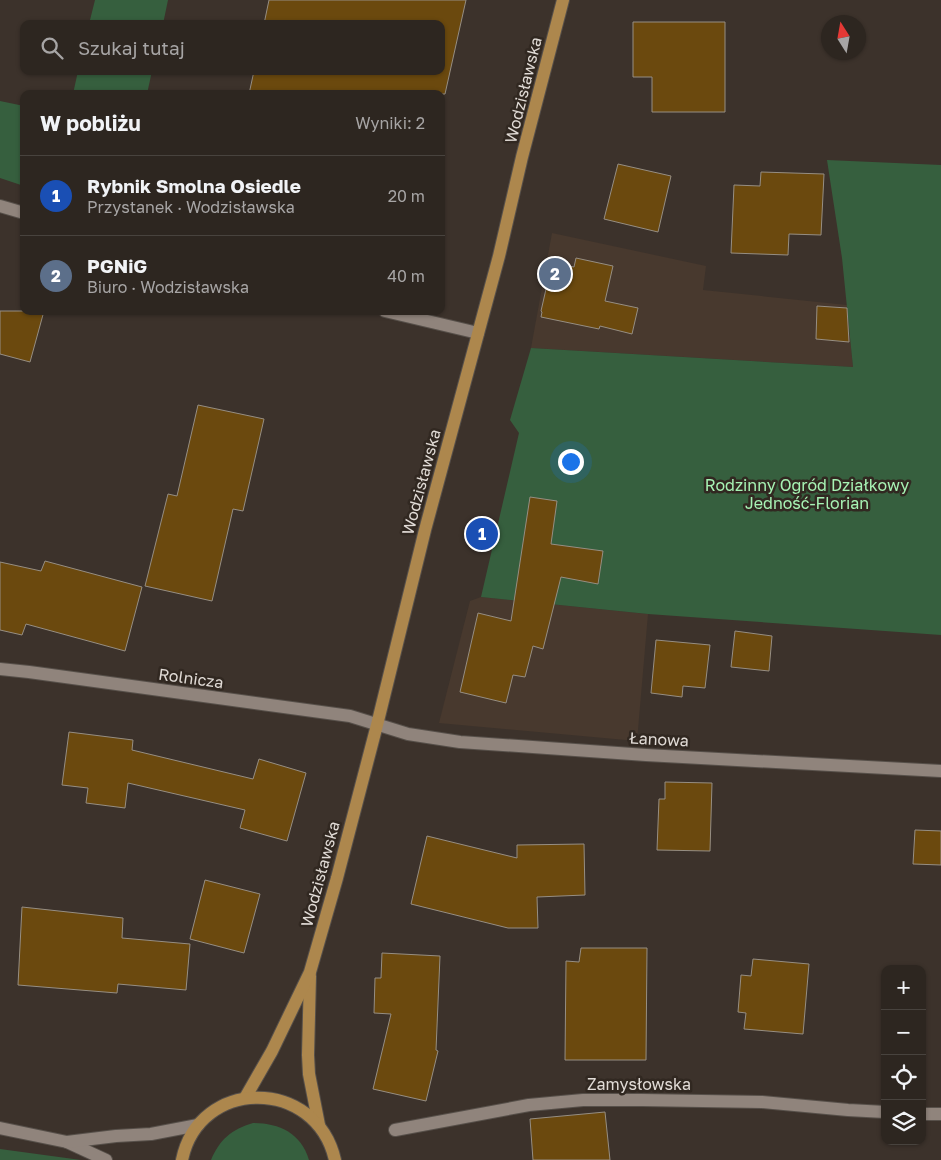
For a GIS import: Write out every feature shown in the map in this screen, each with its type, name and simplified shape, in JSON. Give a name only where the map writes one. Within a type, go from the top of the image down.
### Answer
[{"type":"main road","name":"Wodzisławska","points":[[246,1098],[272,1051],[310,972],[425,530],[499,256],[522,157],[563,0]]},
{"type":"main road","name":"Wodzisławska","points":[[310,972],[308,1056],[319,1125]]},
{"type":"main road","points":[[182,1160],[185,1147],[198,1125],[205,1118],[230,1103],[246,1098],[258,1097],[288,1103],[305,1113],[324,1132],[335,1160]]},
{"type":"street","points":[[0,206],[20,212]]},
{"type":"street","points":[[402,315],[478,333]]},
{"type":"street","name":"Rolnicza","points":[[0,669],[350,716],[376,724]]},
{"type":"street","name":"Łanowa","points":[[376,724],[408,734],[493,745],[941,771]]},
{"type":"street","name":"Zamysłowska","points":[[395,1130],[529,1105],[583,1100],[762,1102],[881,1112]]},
{"type":"street","points":[[926,1114],[941,1114]]},
{"type":"street","points":[[67,1142],[151,1134],[198,1125]]},
{"type":"street","points":[[0,1128],[67,1142],[106,1160]]},
{"type":"shaded area","points":[[552,233],[706,266],[703,290],[847,305],[853,367],[531,348]]},
{"type":"shaded area","points":[[481,597],[648,614],[637,741],[439,723],[470,601]]},
{"type":"green space","points":[[95,0],[168,0],[164,20],[90,20]]},
{"type":"green space","points":[[77,75],[151,75],[148,90],[74,90]]},
{"type":"green space","points":[[0,101],[20,105],[20,185],[0,178]]},
{"type":"green space","name":"Rodzinny Ogród Działkowy Jedność-Florian","points":[[827,160],[941,165],[941,635],[648,614],[481,597],[519,433],[510,420],[531,348],[853,367],[842,258]]},
{"type":"green space","points":[[253,1123],[272,1125],[288,1131],[301,1143],[309,1160],[211,1160],[227,1136],[239,1128]]},
{"type":"green space","points":[[0,1149],[81,1160],[0,1160]]},
{"type":"building","points":[[269,0],[466,0],[445,94],[445,90],[250,90],[253,75],[445,75],[445,20],[265,20]]},
{"type":"building","points":[[633,22],[725,22],[725,112],[652,112],[652,77],[633,77]]},
{"type":"building","points":[[618,164],[671,176],[658,232],[604,219]]},
{"type":"building","points":[[761,172],[824,174],[821,235],[789,234],[788,255],[731,253],[734,185],[760,186]]},
{"type":"building","points":[[576,258],[613,266],[605,301],[638,308],[632,334],[600,326],[599,329],[541,317],[552,263],[574,267]]},
{"type":"building","points":[[817,306],[847,308],[849,342],[816,339]]},
{"type":"building","points":[[0,311],[20,311],[20,315],[43,315],[30,362],[0,354]]},
{"type":"building","points":[[198,405],[264,419],[243,511],[233,509],[212,601],[145,586],[168,494],[177,496]]},
{"type":"building","points":[[530,497],[557,501],[551,544],[603,551],[598,584],[561,577],[543,649],[533,646],[525,677],[513,675],[506,703],[460,692],[478,613],[511,621]]},
{"type":"building","points":[[45,561],[142,587],[125,651],[26,624],[22,635],[0,630],[0,562],[41,571]]},
{"type":"building","points":[[735,631],[772,636],[769,671],[731,667]]},
{"type":"building","points":[[656,640],[710,645],[705,688],[683,686],[682,697],[651,693]]},
{"type":"building","points":[[69,732],[133,740],[132,750],[253,779],[259,759],[306,773],[287,841],[240,828],[245,810],[128,783],[125,808],[86,803],[88,788],[62,785]]},
{"type":"building","points":[[665,782],[712,783],[710,851],[657,850],[659,799],[665,799]]},
{"type":"building","points":[[915,830],[941,831],[941,865],[913,864]]},
{"type":"building","points":[[427,836],[517,858],[517,845],[584,844],[585,895],[537,897],[538,928],[508,928],[411,904]]},
{"type":"building","points":[[205,880],[260,894],[244,953],[190,939]]},
{"type":"building","points":[[22,907],[123,918],[122,938],[190,944],[186,990],[118,984],[117,993],[18,985]]},
{"type":"building","points":[[581,948],[647,948],[646,1060],[565,1060],[566,961],[579,962]]},
{"type":"building","points":[[382,953],[440,956],[436,1050],[438,1051],[426,1101],[373,1089],[391,1014],[374,1013],[375,978],[381,978]]},
{"type":"building","points":[[753,959],[809,964],[803,1034],[744,1029],[746,1013],[738,1012],[741,975],[751,976]]},
{"type":"building","points":[[605,1112],[610,1160],[533,1160],[530,1119]]},
{"type":"place","name":"PGNiG","points":[[555,274]]},
{"type":"place","name":"Rybnik Smolna Osiedle","points":[[482,534]]}]
